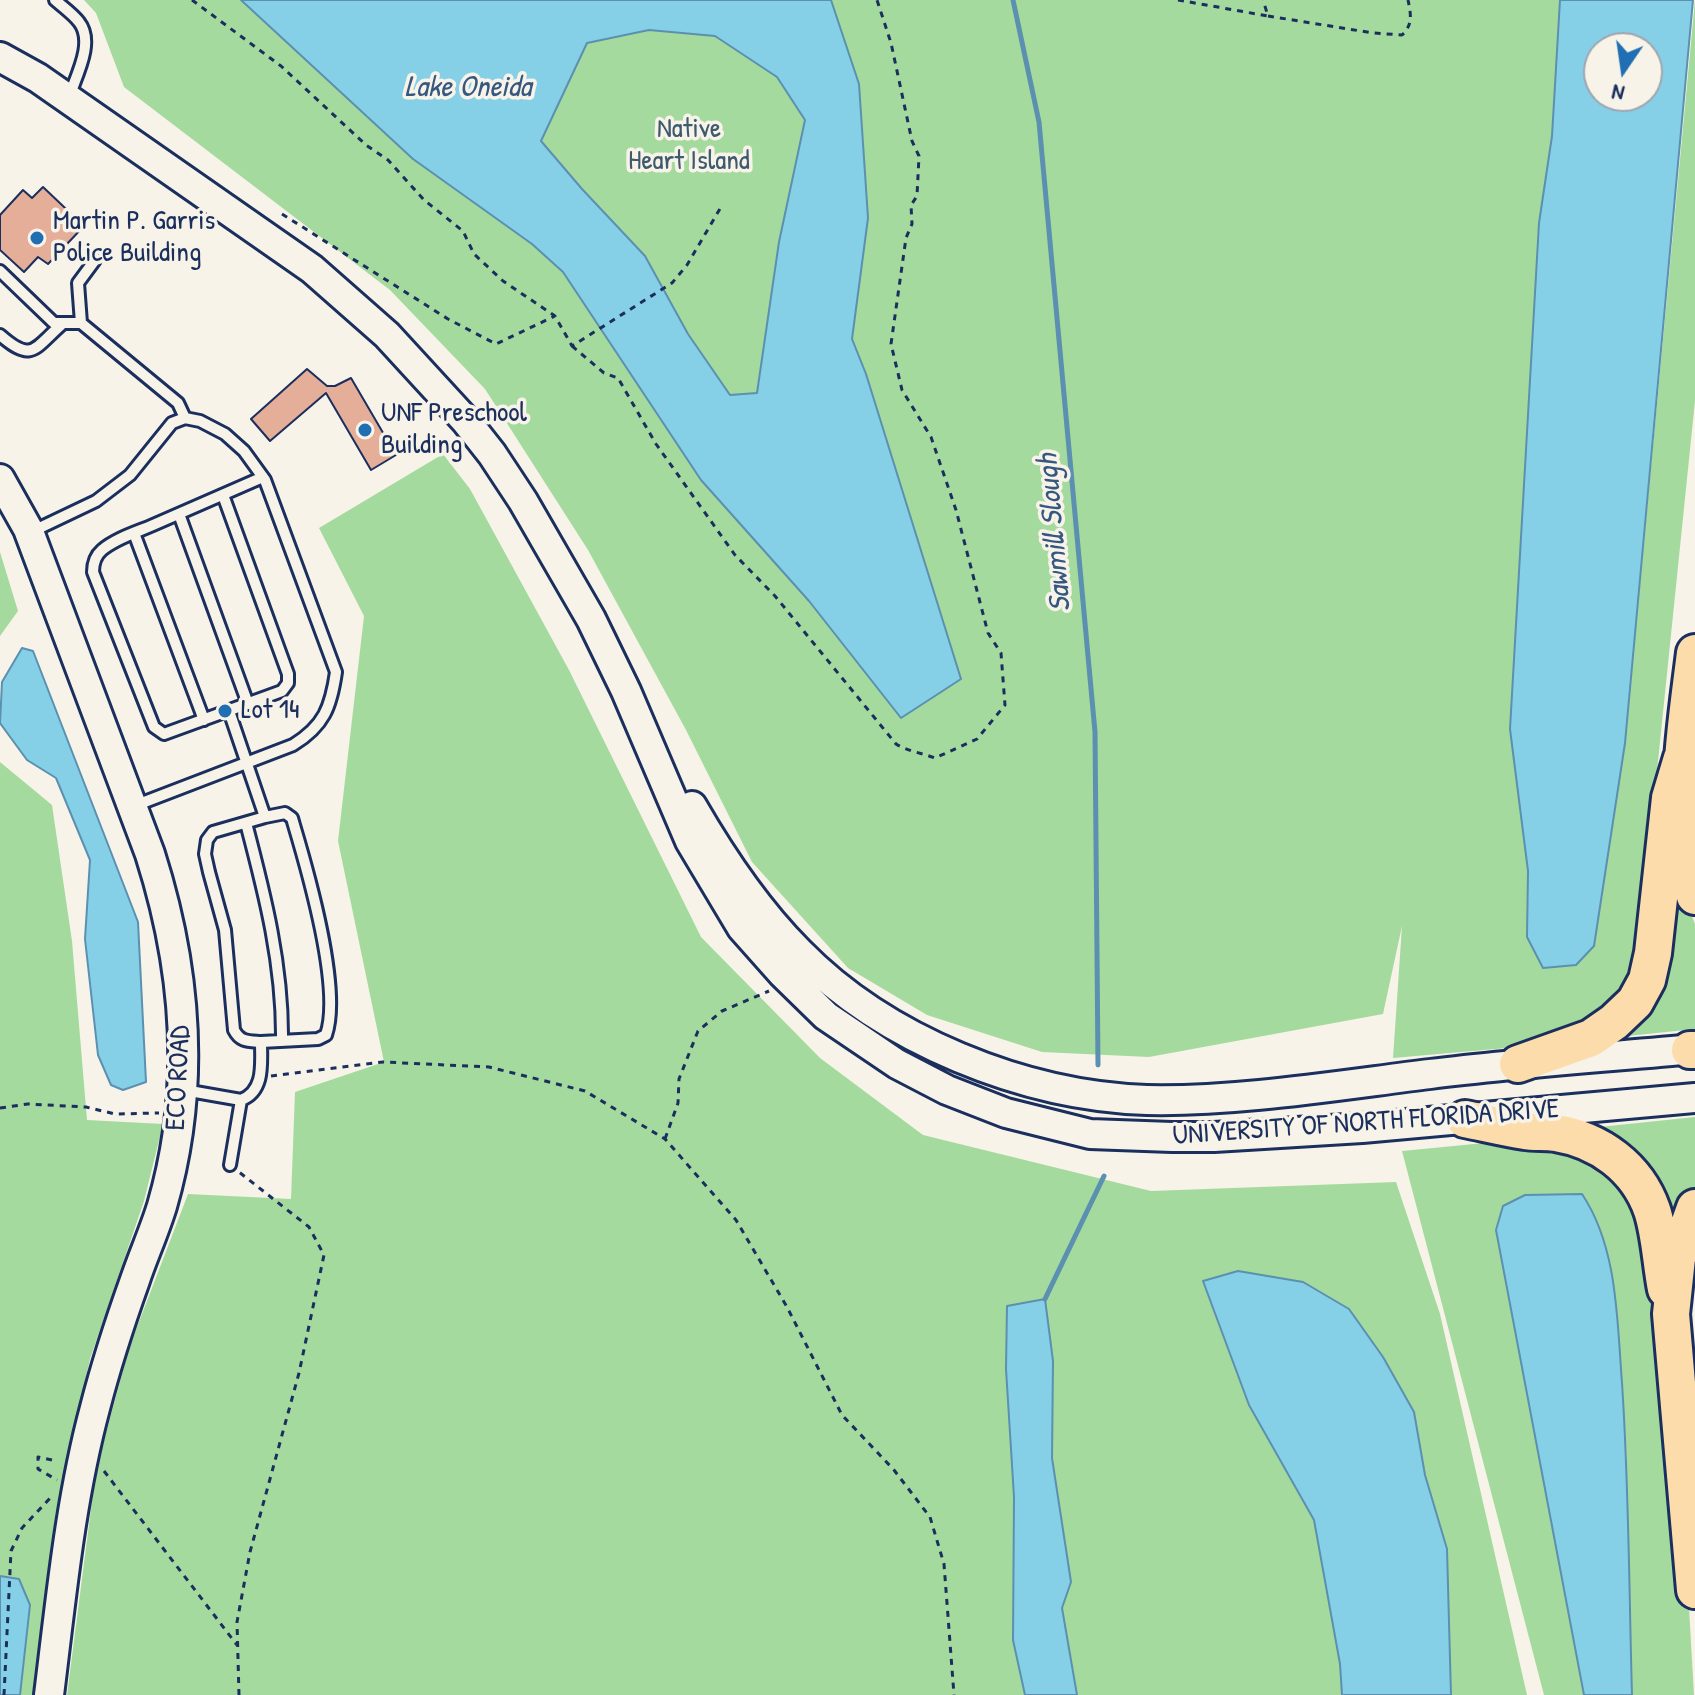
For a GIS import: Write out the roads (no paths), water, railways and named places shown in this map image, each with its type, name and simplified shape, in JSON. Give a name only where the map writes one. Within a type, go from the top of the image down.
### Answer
[{"type":"highway","points":[[1695,653],[1682,758],[1684,848],[1695,896]]},
{"type":"highway","points":[[1518,1064],[1591,1038],[1635,1002],[1647,980],[1657,922],[1670,798],[1682,758]]},
{"type":"highway","points":[[1465,1119],[1578,1138],[1605,1150],[1640,1186],[1652,1211],[1671,1314],[1695,1590]]},
{"type":"highway","points":[[1671,1314],[1677,1258],[1695,1208]]},
{"type":"street","name":"UNIVERSITY OF NORTH FLORIDA DRIVE","points":[[0,57],[69,99],[312,269],[387,335],[417,366],[475,432],[515,489],[560,562],[626,691],[718,852],[756,904],[798,951],[873,1013],[954,1056],[1016,1078],[1090,1094],[1145,1100],[1251,1094],[1518,1064],[1693,1050]]},
{"type":"street","name":"ECO ROAD","points":[[0,479],[29,533],[167,907],[176,955],[184,1033],[181,1101],[162,1205],[115,1335],[85,1448],[66,1558],[49,1695]]},
{"type":"street","name":"UNIVERSITY OF NORTH FLORIDA DRIVE","points":[[626,691],[701,862],[742,928],[787,979],[826,1016],[897,1064],[947,1090],[1006,1113],[1090,1134],[1214,1137],[1695,1098]]},
{"type":"lane","points":[[55,0],[80,22],[86,34],[84,54],[69,99]]},
{"type":"lane","points":[[81,323],[78,283],[95,260]]},
{"type":"lane","points":[[0,271],[47,317],[61,325],[81,323],[171,396],[185,418]]},
{"type":"lane","points":[[0,335],[17,350],[27,352],[61,325]]},
{"type":"lane","points":[[29,533],[96,501],[130,475],[172,423],[185,418],[200,421],[225,434],[244,451],[263,477],[336,672],[332,699],[311,734],[293,745],[132,807]]},
{"type":"lane","points":[[223,495],[289,679],[282,691],[168,734],[154,727],[93,572],[98,553],[134,533],[263,477]]},
{"type":"lane","points":[[179,514],[248,704]]},
{"type":"lane","points":[[134,533],[204,720]]},
{"type":"lane","points":[[229,711],[265,817]]},
{"type":"lane","points":[[285,813],[292,818],[320,927],[329,989],[329,1022],[326,1035],[318,1039],[244,1041],[237,1037],[234,1030],[225,930],[205,854],[207,840],[213,832],[246,823],[285,813]]},
{"type":"lane","points":[[246,823],[264,891],[279,970],[282,1041]]},
{"type":"lane","points":[[181,1101],[241,1100],[250,1096],[257,1088],[261,1042]]},
{"type":"lane","points":[[230,1165],[241,1100]]},
{"type":"water","name":"Lake Oneida","points":[[241,0],[831,0],[859,84],[868,218],[852,339],[866,374],[961,679],[901,718],[809,601],[701,480],[563,272],[532,244],[413,159]],"holes":[[[649,30],[715,36],[777,77],[805,120],[779,242],[757,393],[730,395],[688,334],[645,256],[541,141],[587,43]]]},
{"type":"water","points":[[1560,0],[1693,0],[1625,743],[1594,946],[1576,965],[1543,968],[1527,937],[1528,871],[1510,729],[1539,223],[1552,136]]},
{"type":"water","points":[[22,648],[33,651],[138,922],[146,1082],[123,1090],[111,1085],[98,1055],[85,939],[90,860],[56,778],[27,760],[0,723],[2,682]]},
{"type":"water","points":[[1582,1194],[1603,1237],[1617,1310],[1626,1461],[1632,1695],[1584,1695],[1496,1230],[1503,1206],[1525,1195]]},
{"type":"water","points":[[1238,1271],[1303,1282],[1349,1309],[1383,1357],[1414,1412],[1425,1475],[1447,1549],[1451,1695],[1342,1695],[1340,1664],[1314,1520],[1249,1405],[1203,1281]]},
{"type":"water","points":[[1045,1299],[1053,1361],[1052,1458],[1071,1582],[1062,1608],[1077,1695],[1025,1695],[1013,1640],[1014,1497],[1006,1369],[1007,1306]]},
{"type":"water","points":[[0,1576],[19,1579],[30,1605],[20,1695],[0,1695]]},
{"type":"waterway","name":"Sawmill Slough","points":[[1013,0],[1039,122],[1095,732],[1098,1065]]},
{"type":"waterway","points":[[1045,1299],[1104,1176]]},
{"type":"place","name":"Martin P. Garris Police Building","points":[[37,238]]},
{"type":"place","name":"UNF Preschool Building","points":[[365,430]]},
{"type":"place","name":"Lot 14","points":[[225,711]]},
{"type":"park label","name":"Native Heart Island","points":[[689,146]]}]
